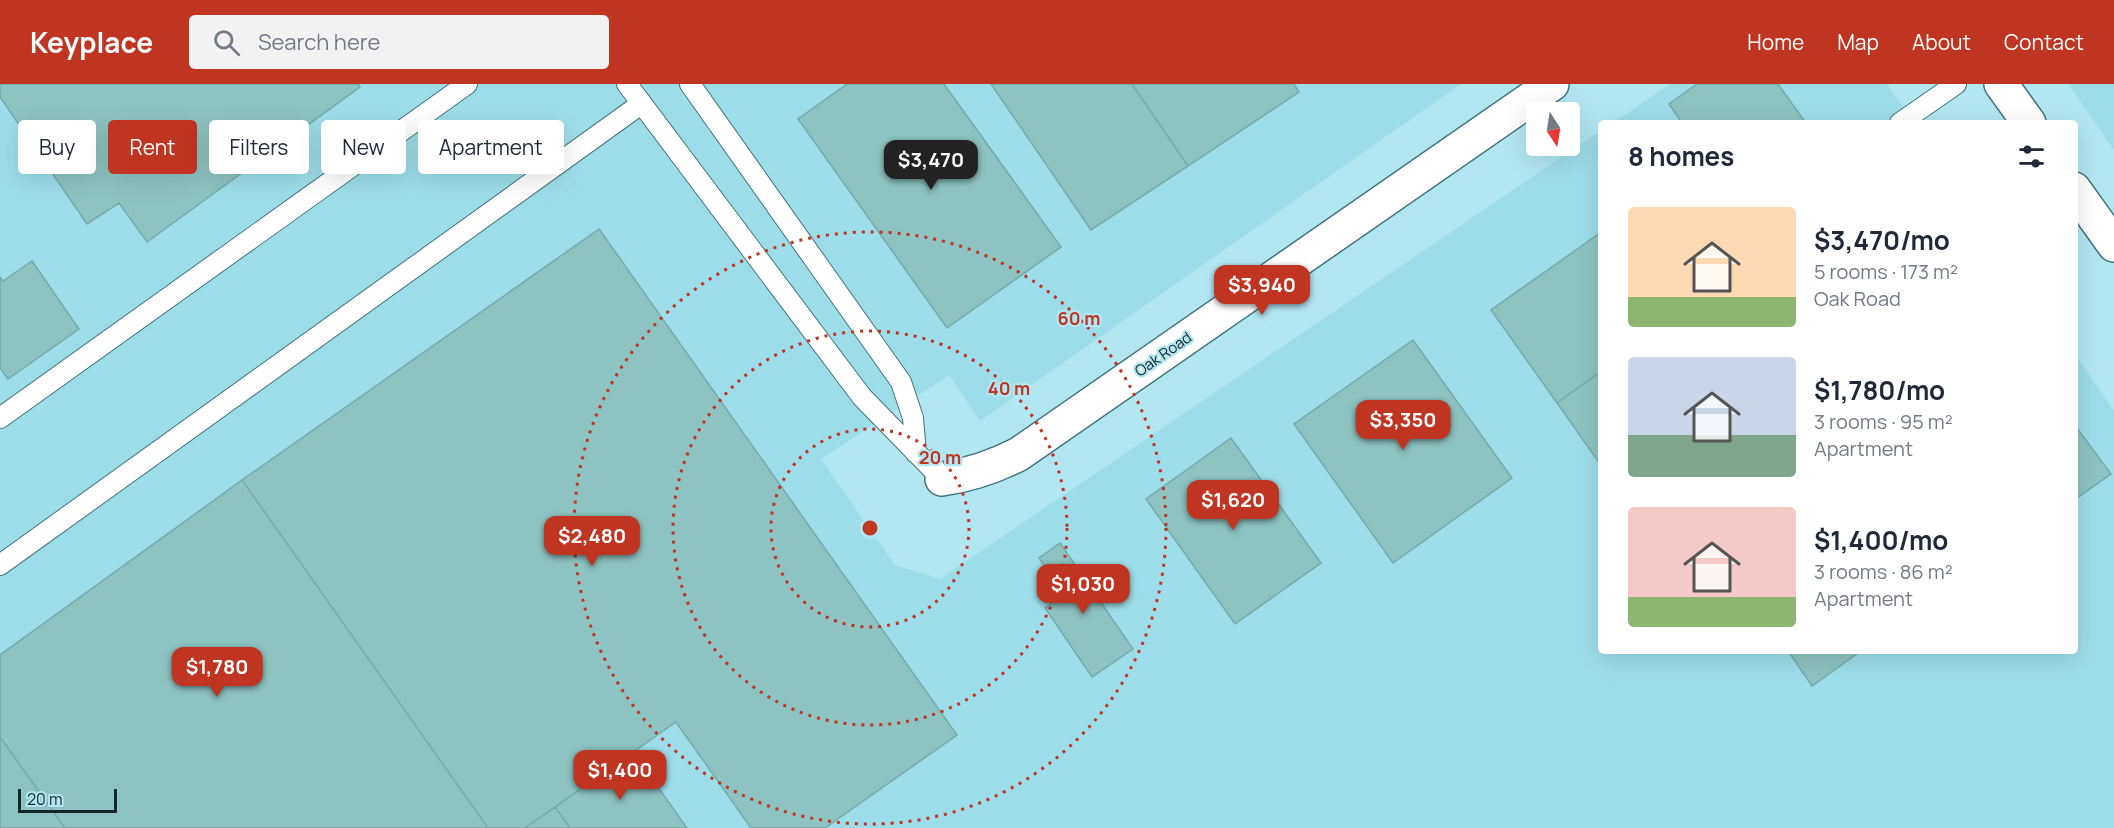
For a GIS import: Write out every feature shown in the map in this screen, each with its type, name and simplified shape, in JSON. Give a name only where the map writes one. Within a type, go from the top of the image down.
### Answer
[{"type":"street","name":"Oak Road","points":[[942,479],[968,475],[996,466],[1019,454],[1552,84]]},
{"type":"street","points":[[2001,84],[2027,120]]},
{"type":"street","points":[[2078,195],[2114,245]]},
{"type":"lane","points":[[0,418],[467,84]]},
{"type":"lane","points":[[627,84],[862,397],[942,479]]},
{"type":"lane","points":[[690,84],[901,382],[913,418],[916,453]]},
{"type":"lane","points":[[1904,120],[1956,84]]},
{"type":"lane","points":[[0,565],[641,104]]},
{"type":"shaded area","points":[[0,84],[1461,84],[980,421],[949,375],[821,459],[895,565],[940,579],[1563,156],[1580,156],[1580,145],[1598,132],[1598,654],[2078,654],[2078,358],[2114,411],[2114,828],[0,828]]},
{"type":"shaded area","points":[[1670,84],[1887,84],[1912,120],[1617,120]]},
{"type":"shaded area","points":[[2068,84],[2114,84],[2114,150]]},
{"type":"building","points":[[0,84],[358,84],[360,87],[309,124],[309,120],[209,120],[209,174],[240,174],[147,242],[119,203],[87,224],[53,174],[96,174],[96,120],[18,120],[18,123],[0,97]]},
{"type":"building","points":[[847,84],[944,84],[1061,247],[947,328],[798,119]]},
{"type":"building","points":[[991,84],[1132,84],[1188,166],[1091,230]]},
{"type":"building","points":[[1132,84],[1294,84],[1299,92],[1188,166]]},
{"type":"building","points":[[1697,84],[1778,84],[1804,120],[1680,120],[1669,104]]},
{"type":"building","points":[[599,229],[957,735],[825,828],[751,828],[676,722],[525,828],[488,828],[242,480]]},
{"type":"building","points":[[1598,234],[1598,373],[1557,403],[1491,310]]},
{"type":"building","points":[[32,261],[79,329],[8,379],[0,368],[0,277],[3,281]]},
{"type":"building","points":[[1413,340],[1512,478],[1393,563],[1294,424]]},
{"type":"building","points":[[1598,373],[1598,461],[1557,403]]},
{"type":"building","points":[[2078,429],[2111,474],[2078,497]]},
{"type":"building","points":[[1231,438],[1321,563],[1235,624],[1146,499]]},
{"type":"building","points":[[242,480],[488,828],[65,828],[0,737],[0,655]]},
{"type":"building","points":[[1060,543],[1133,649],[1092,677],[1045,608],[1064,595],[1039,558]]},
{"type":"building","points":[[1790,654],[1857,654],[1812,686]]},
{"type":"building","points":[[0,737],[65,828],[0,828]]},
{"type":"building","points":[[633,752],[687,828],[570,828],[555,807]]},
{"type":"building","points":[[555,807],[570,828],[525,828]]}]
